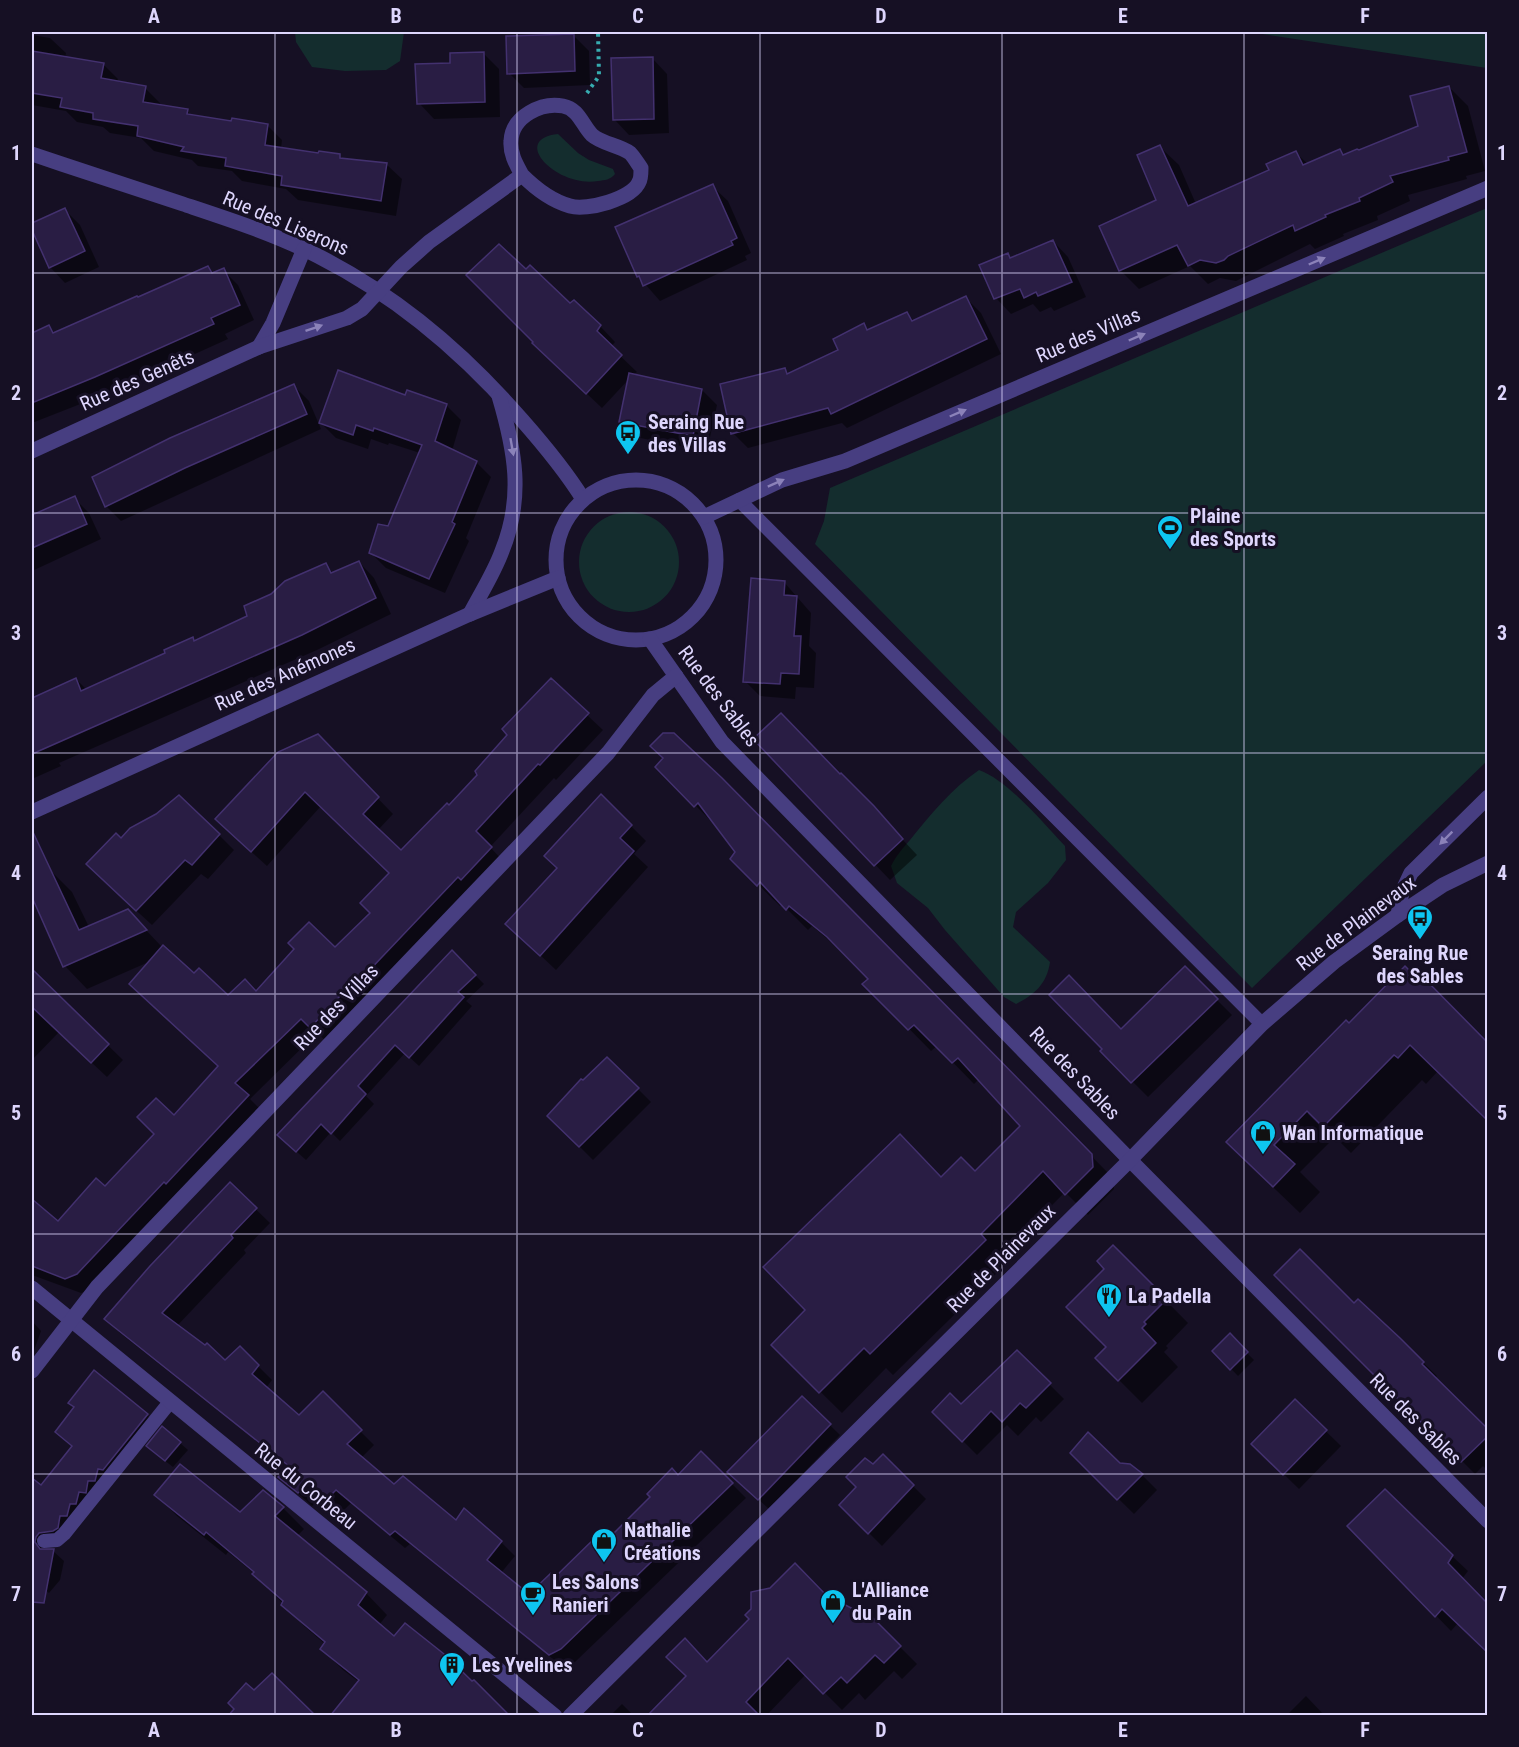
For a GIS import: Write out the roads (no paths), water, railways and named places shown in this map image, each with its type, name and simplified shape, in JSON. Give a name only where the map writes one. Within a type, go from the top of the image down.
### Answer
[{"type":"street","points":[[563,106],[574,111],[594,136],[630,154],[641,168],[639,183],[631,192],[592,207],[571,207],[535,187],[522,175],[512,158],[510,138],[516,126],[534,108],[563,106]]},
{"type":"street","name":"Rue des Liserons","points":[[32,154],[239,222],[304,249],[381,291],[438,335],[497,390],[548,449],[583,499]]},
{"type":"street","name":"Rue des Genêts","points":[[32,451],[259,347],[347,318],[362,309],[401,267],[429,242],[522,175]]},
{"type":"street","name":"Rue des Villas","points":[[704,517],[782,480],[845,461],[1488,188]]},
{"type":"street","points":[[259,347],[273,323],[304,249]]},
{"type":"street","points":[[470,614],[503,551],[515,504],[517,484],[515,460],[510,433],[497,390]]},
{"type":"street","points":[[634,479],[661,483],[686,496],[704,517],[714,541],[716,567],[709,592],[695,614],[675,630],[650,639],[626,640],[602,633],[582,620],[567,600],[558,578],[556,549],[565,522],[583,499],[606,484],[634,479]]},
{"type":"street","name":"Rue des Anémones","points":[[32,812],[470,614],[558,578]]},
{"type":"street","name":"Rue des Sables","points":[[650,639],[722,742],[1130,1160],[1488,1521]]},
{"type":"street","name":"Rue des Villas","points":[[32,1371],[97,1287],[608,753],[653,694],[676,676]]},
{"type":"street","points":[[1398,915],[1402,892],[1411,873],[1488,796]]},
{"type":"street","points":[[1488,804],[1486,810],[1488,818]]},
{"type":"street","name":"Rue de Plainevaux","points":[[570,1716],[1130,1160],[1262,1024],[1334,962],[1398,915],[1443,885],[1488,863]]},
{"type":"street","name":"Rue du Corbeau","points":[[32,1288],[555,1716]]},
{"type":"lane","points":[[739,500],[1262,1024]]},
{"type":"lane","points":[[44,1541],[57,1540],[64,1534],[170,1402]]},
{"type":"place","name":"Seraing Rue des Villas","points":[[628,456]]},
{"type":"place","name":"Plaine des Sports","points":[[1170,551]]},
{"type":"place","name":"Seraing Rue des Sables","points":[[1420,941]]},
{"type":"place","name":"Wan Informatique","points":[[1263,1156]]},
{"type":"place","name":"La Padella","points":[[1109,1319]]},
{"type":"place","name":"Nathalie Créations","points":[[604,1564]]},
{"type":"place","name":"Les Salons Ranieri","points":[[533,1617]]},
{"type":"place","name":"L'Alliance du Pain","points":[[833,1625]]},
{"type":"place","name":"Les Yvelines","points":[[452,1688]]}]
